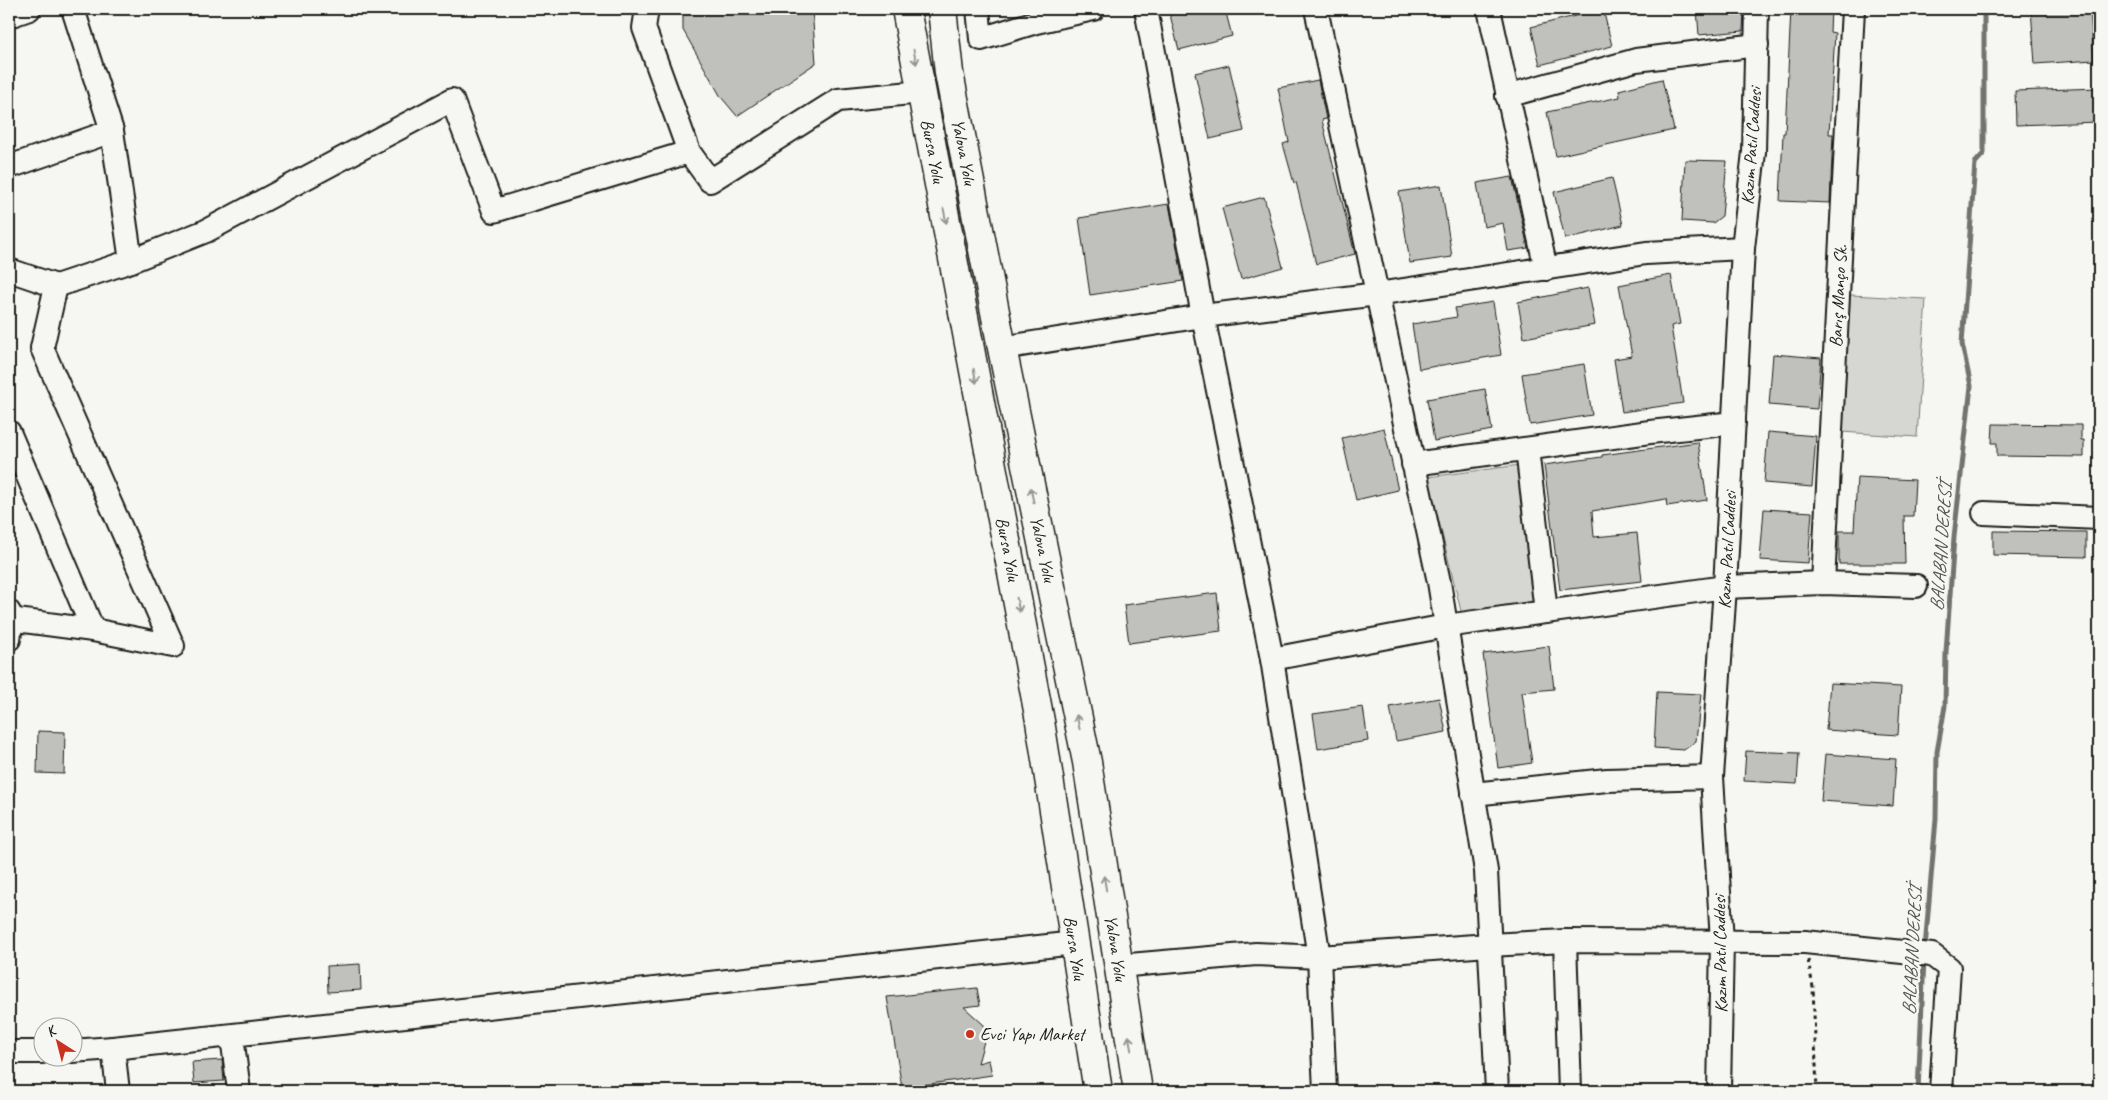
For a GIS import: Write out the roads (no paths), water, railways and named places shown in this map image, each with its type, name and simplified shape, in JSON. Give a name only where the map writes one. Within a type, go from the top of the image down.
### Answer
[{"type":"highway","name":"Bursa Yolu","points":[[906,9],[1040,721],[1098,1091]]},
{"type":"highway","name":"Yalova Yolu","points":[[942,9],[949,73],[1002,348],[1087,762],[1138,1091]]},
{"type":"street","points":[[9,16],[29,9]]},
{"type":"street","points":[[73,9],[112,131],[130,262]]},
{"type":"street","points":[[647,9],[644,28],[689,152],[710,181],[838,100],[922,92]]},
{"type":"street","points":[[978,9],[981,39],[1036,22],[1093,9]]},
{"type":"street","points":[[1146,9],[1203,316],[1272,659],[1319,957],[1325,1091]]},
{"type":"street","points":[[1316,9],[1439,582],[1486,871],[1497,1091]]},
{"type":"street","points":[[1488,9],[1546,269]]},
{"type":"street","name":"Kazım Patıl Caddesi","points":[[1719,1091],[1722,942],[1712,777],[1725,588],[1744,248],[1754,152],[1757,9]]},
{"type":"street","name":"Barış Manço Sk.","points":[[1823,583],[1852,9]]},
{"type":"street","points":[[1506,96],[1636,60],[1757,45]]},
{"type":"street","points":[[9,270],[56,286],[130,262],[206,231],[452,100],[494,211],[689,152]]},
{"type":"street","points":[[9,167],[112,131]]},
{"type":"street","points":[[1002,348],[1203,316],[1377,294],[1646,253],[1744,248]]},
{"type":"street","points":[[10,622],[94,630],[173,646],[42,348],[56,286]]},
{"type":"street","points":[[1414,464],[1650,432],[1734,423]]},
{"type":"street","points":[[9,432],[94,630]]},
{"type":"street","points":[[1527,448],[1546,612]]},
{"type":"street","points":[[1984,513],[2099,518]]},
{"type":"street","points":[[1272,659],[1446,626],[1725,588],[1823,583],[1916,586]]},
{"type":"street","points":[[1473,794],[1607,780],[1712,777]]},
{"type":"street","points":[[1118,966],[1256,954],[1319,957],[1566,941],[1805,942],[1932,955],[1949,968],[1941,1091]]},
{"type":"street","points":[[1566,941],[1570,1091]]},
{"type":"street","points":[[82,1050],[232,1036],[1074,943]]},
{"type":"street","points":[[232,1036],[239,1091]]},
{"type":"street","points":[[113,1048],[118,1091]]},
{"type":"street","points":[[9,1052],[32,1052]]},
{"type":"waterway","name":"BALABAN DERESİ","points":[[1925,948],[1936,819],[1937,752],[1945,706],[1946,652],[1954,537],[1971,386],[1962,344],[1975,163],[1984,153],[1984,9]]},
{"type":"waterway","name":"BALABAN DERESİ","points":[[1918,1091],[1924,959]]},
{"type":"place","name":"Evci Yapı Market","points":[[970,1034]]}]
